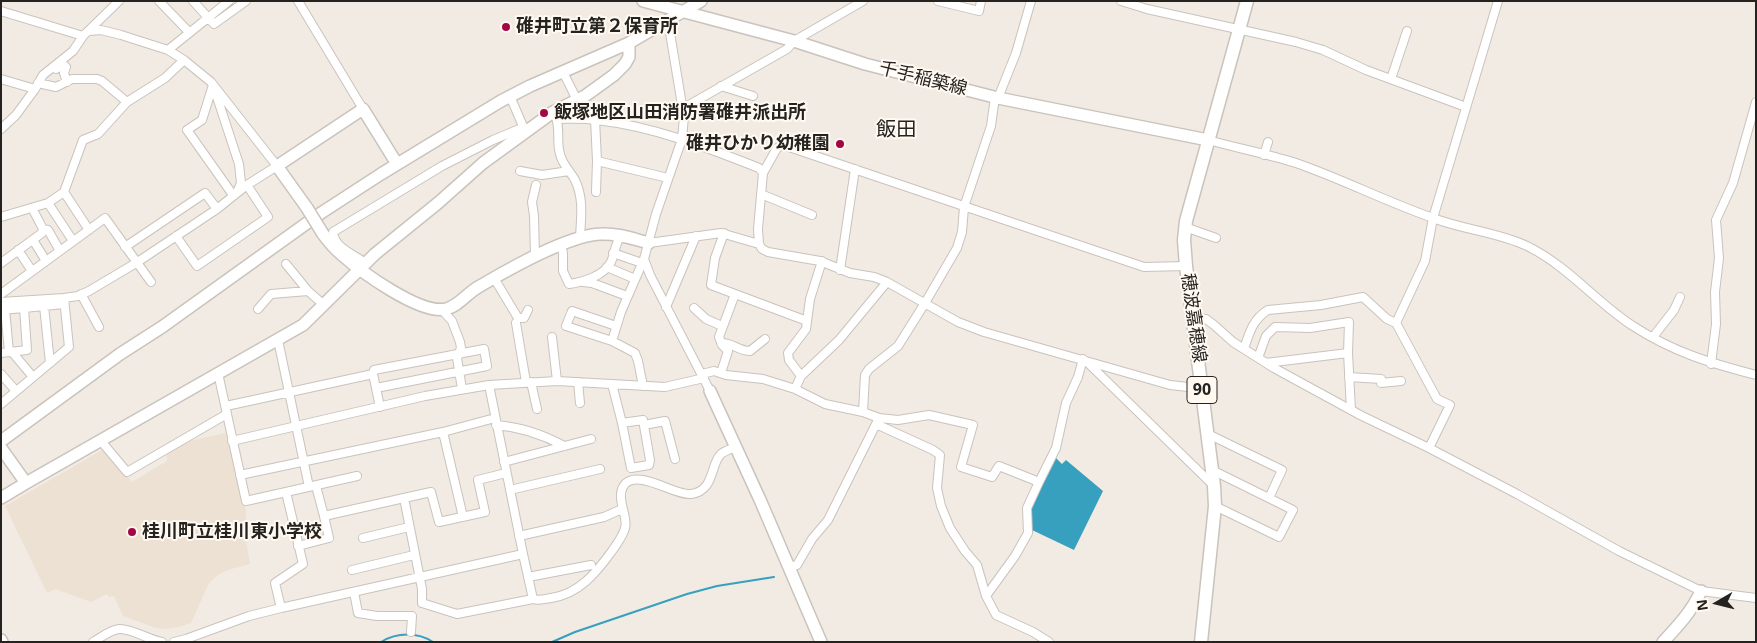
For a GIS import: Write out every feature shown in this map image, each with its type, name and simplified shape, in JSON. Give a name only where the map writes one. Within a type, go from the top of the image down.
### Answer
[{"type":"main road","name":"穂波嘉穂線","points":[[1201,642],[1215,506],[1184,240],[1208,140],[1248,1]]},
{"type":"street","points":[[159,1],[189,32]]},
{"type":"street","points":[[193,1],[214,24],[246,1]]},
{"type":"street","points":[[168,50],[229,1]]},
{"type":"street","points":[[298,1],[397,164]]},
{"type":"street","name":"千手稲築線","points":[[643,1],[682,13],[794,41],[865,64],[996,97],[1208,140]]},
{"type":"street","points":[[1,440],[170,322],[321,213],[397,164],[510,96],[630,43],[701,1]]},
{"type":"street","points":[[682,108],[788,48],[794,41],[863,1]]},
{"type":"street","points":[[938,1],[979,11],[981,1]]},
{"type":"street","points":[[863,412],[865,375],[869,369],[898,346],[957,248],[962,232],[964,206],[991,126],[996,97],[1016,52],[1031,1]]},
{"type":"street","points":[[1121,1],[1147,10],[1296,42],[1323,50],[1366,70],[1466,107]]},
{"type":"street","points":[[1396,323],[1425,261],[1433,218],[1498,1]]},
{"type":"street","points":[[1,129],[16,115],[43,75],[74,51],[86,34],[118,2]]},
{"type":"street","points":[[1,11],[86,34],[96,30],[107,31],[168,50],[184,60],[213,85],[277,166],[323,234],[340,254],[361,264]]},
{"type":"street","points":[[612,341],[616,326],[643,261],[656,214],[682,139],[684,126],[682,108],[668,21]]},
{"type":"street","points":[[1391,79],[1407,31]]},
{"type":"street","points":[[630,43],[625,64],[602,85],[555,115],[524,129],[510,132],[442,166],[333,232],[336,241],[385,288],[422,306],[442,310],[450,308],[461,301],[472,290],[494,278],[580,237],[601,234],[621,235],[649,243],[724,233],[758,244],[768,252],[822,261],[840,270],[887,282],[958,322],[984,332],[1178,387],[1188,387],[1201,382]]},
{"type":"street","points":[[1,217],[48,203],[64,192],[83,140],[98,134],[127,102],[165,78],[184,60]]},
{"type":"street","points":[[47,72],[52,72],[64,65],[66,67],[64,73],[67,82]]},
{"type":"street","points":[[562,72],[577,100]]},
{"type":"street","points":[[1,79],[37,86],[56,87],[78,78],[97,79],[127,102]]},
{"type":"street","points":[[213,85],[202,120],[188,130],[235,194]]},
{"type":"street","points":[[213,85],[239,164],[241,183],[235,194]]},
{"type":"street","points":[[721,86],[753,96]]},
{"type":"street","points":[[510,96],[524,129]]},
{"type":"street","points":[[1711,364],[1716,324],[1715,292],[1718,258],[1716,220],[1733,183],[1756,102]]},
{"type":"street","points":[[2,307],[24,308],[64,301],[116,276],[217,209],[247,184],[363,109]]},
{"type":"street","points":[[555,115],[636,126],[682,139],[758,168],[763,173]]},
{"type":"street","points":[[555,115],[560,154],[579,188],[581,199],[580,237]]},
{"type":"street","points":[[595,119],[596,192]]},
{"type":"street","points":[[1,498],[303,325],[361,264],[438,203],[524,129]]},
{"type":"street","points":[[1208,140],[1296,163],[1433,218],[1526,245],[1559,266],[1632,326],[1672,349],[1711,364],[1756,375]]},
{"type":"street","points":[[1264,155],[1268,142]]},
{"type":"street","points":[[758,244],[763,173],[777,148],[784,145],[1144,267],[1186,266]]},
{"type":"street","points":[[597,161],[616,164],[668,178]]},
{"type":"street","points":[[840,270],[855,169]]},
{"type":"street","points":[[520,171],[542,175],[569,171]]},
{"type":"street","points":[[176,236],[197,266],[268,217],[247,184]]},
{"type":"street","points":[[535,257],[532,202],[536,185]]},
{"type":"street","points":[[64,192],[89,230]]},
{"type":"street","points":[[125,247],[205,193],[217,209]]},
{"type":"street","points":[[761,194],[812,215]]},
{"type":"street","points":[[48,203],[73,241]]},
{"type":"street","points":[[32,208],[43,228],[48,230],[60,251]]},
{"type":"street","points":[[1,282],[4,292],[104,218],[151,282]]},
{"type":"street","points":[[1186,227],[1216,238]]},
{"type":"street","points":[[1,263],[42,233],[43,228]]},
{"type":"street","points":[[724,233],[714,258],[711,284],[807,321]]},
{"type":"street","points":[[561,245],[563,271],[568,284],[581,282],[588,280],[606,267],[612,260],[616,242],[621,235]]},
{"type":"street","points":[[666,307],[696,236]]},
{"type":"street","points":[[33,240],[46,261]]},
{"type":"street","points":[[18,250],[32,271]]},
{"type":"street","points":[[613,253],[643,261],[703,376],[821,642]]},
{"type":"street","points":[[801,376],[788,356],[791,348],[804,334],[810,299],[822,261]]},
{"type":"street","points":[[286,264],[308,292],[324,305]]},
{"type":"street","points":[[606,267],[635,279]]},
{"type":"street","points":[[494,278],[518,318],[524,318],[528,310]]},
{"type":"street","points":[[581,282],[592,283],[628,296]]},
{"type":"street","points":[[795,389],[801,376],[839,340],[887,282]]},
{"type":"street","points":[[258,309],[271,294],[308,292]]},
{"type":"street","points":[[80,294],[99,327]]},
{"type":"street","points":[[721,373],[728,351],[721,343],[719,337],[735,294]]},
{"type":"street","points":[[1653,338],[1674,310],[1680,297]]},
{"type":"street","points":[[1244,349],[1251,327],[1268,310],[1321,305],[1363,298],[1387,319],[1396,323],[1437,399],[1450,406],[1429,448]]},
{"type":"street","points":[[2,307],[64,301]]},
{"type":"street","points":[[1,404],[69,347],[64,301]]},
{"type":"street","points":[[44,306],[50,363]]},
{"type":"street","points":[[2,307],[7,352],[33,377]]},
{"type":"street","points":[[7,352],[28,350],[24,308]]},
{"type":"street","points":[[694,308],[706,319],[722,326]]},
{"type":"street","points":[[442,310],[456,327],[461,348],[457,358],[462,389]]},
{"type":"street","points":[[616,326],[572,311],[566,326],[612,341],[635,353],[643,386]]},
{"type":"street","points":[[1193,318],[1206,319],[1244,349],[1266,363],[1351,410],[1517,494],[1619,551],[1701,591],[1756,598]]},
{"type":"street","points":[[1258,358],[1266,336],[1275,327],[1310,328],[1350,322],[1348,353],[1351,410]]},
{"type":"street","points":[[516,324],[528,382],[537,409]]},
{"type":"street","points":[[552,337],[557,381]]},
{"type":"street","points":[[721,343],[750,351],[765,339]]},
{"type":"street","points":[[278,340],[304,461],[324,516],[329,538],[298,546]]},
{"type":"street","points":[[101,441],[127,472],[227,410],[289,392],[373,374],[374,370],[484,349],[487,366],[376,388]]},
{"type":"street","points":[[1266,363],[1348,353]]},
{"type":"street","points":[[986,596],[1015,556],[1028,532],[1026,508],[1056,448],[1066,402],[1084,360]]},
{"type":"street","points":[[1084,360],[1214,486]]},
{"type":"street","points":[[232,440],[425,396],[488,386],[557,381],[665,387],[714,371],[726,375],[763,379],[795,389],[825,404],[863,412],[940,455],[937,488],[941,506],[950,528],[977,566],[986,596],[996,615],[1033,632],[1049,642]]},
{"type":"street","points":[[218,373],[246,500],[357,476]]},
{"type":"street","points":[[1,374],[16,391]]},
{"type":"street","points":[[373,374],[380,407]]},
{"type":"street","points":[[1349,377],[1381,379],[1381,383],[1401,381]]},
{"type":"street","points":[[578,382],[580,403]]},
{"type":"street","points":[[612,384],[631,468],[647,466],[650,463],[643,420],[622,423]]},
{"type":"street","points":[[488,386],[533,599]]},
{"type":"street","points":[[878,421],[929,415],[973,425],[960,467],[992,477],[999,466],[1039,482]]},
{"type":"street","points":[[644,425],[664,421],[675,459]]},
{"type":"street","points":[[788,567],[796,565],[812,538],[828,520],[878,421]]},
{"type":"street","points":[[240,475],[496,422],[543,435],[564,446]]},
{"type":"street","points":[[442,432],[463,517]]},
{"type":"street","points":[[1208,434],[1282,470],[1269,498]]},
{"type":"street","points":[[504,462],[591,439]]},
{"type":"street","points":[[404,498],[420,578],[422,603],[457,614],[533,599],[560,597],[573,592],[600,568],[622,535],[626,522],[622,509],[623,489],[629,482],[640,480],[655,482],[684,494],[692,494],[700,491],[712,475],[721,454],[735,446]]},
{"type":"street","points":[[1,448],[26,483]]},
{"type":"street","points":[[510,490],[600,469]]},
{"type":"street","points":[[1212,470],[1293,510],[1279,537],[1215,506]]},
{"type":"street","points":[[324,516],[431,492],[439,522],[485,512],[478,480],[506,473]]},
{"type":"street","points":[[280,608],[275,583],[303,564],[286,492]]},
{"type":"street","points":[[519,536],[604,517],[622,509]]},
{"type":"street","points":[[362,538],[409,527]]},
{"type":"street","points":[[174,642],[249,616],[280,608],[523,554]]},
{"type":"street","points":[[352,570],[414,555]]},
{"type":"street","points":[[528,578],[591,566]]},
{"type":"street","points":[[1663,642],[1679,626],[1696,603],[1701,591]]},
{"type":"street","points":[[354,592],[358,613],[377,616],[412,616],[411,632]]},
{"type":"street","points":[[93,642],[118,629],[162,642]]},
{"type":"shaded area","name":"桂川町立桂川東小学校","points":[[225,433],[229,437],[246,511],[245,535],[250,564],[228,570],[218,575],[209,583],[191,623],[167,629],[156,628],[123,616],[114,596],[109,597],[107,594],[91,602],[55,589],[47,593],[5,506],[104,449],[132,482],[167,461],[166,453],[182,443]]},
{"type":"water","points":[[1056,458],[1062,464],[1066,460],[1103,491],[1074,550],[1032,530],[1031,508]]},
{"type":"waterway","points":[[552,642],[575,632],[687,594],[717,586],[774,577]]},
{"type":"waterway","points":[[381,642],[394,636],[407,634],[421,636],[433,642]]},
{"type":"place","name":"碓井町立第２保育所","points":[[506,27]]},
{"type":"place","name":"飯塚地区山田消防署碓井派出所","points":[[544,113]]},
{"type":"place","name":"碓井ひかり幼稚園","points":[[840,144]]},
{"type":"place","name":"桂川町立桂川東小学校","points":[[132,532]]},
{"type":"district","name":"飯田","points":[[896,130]]}]
